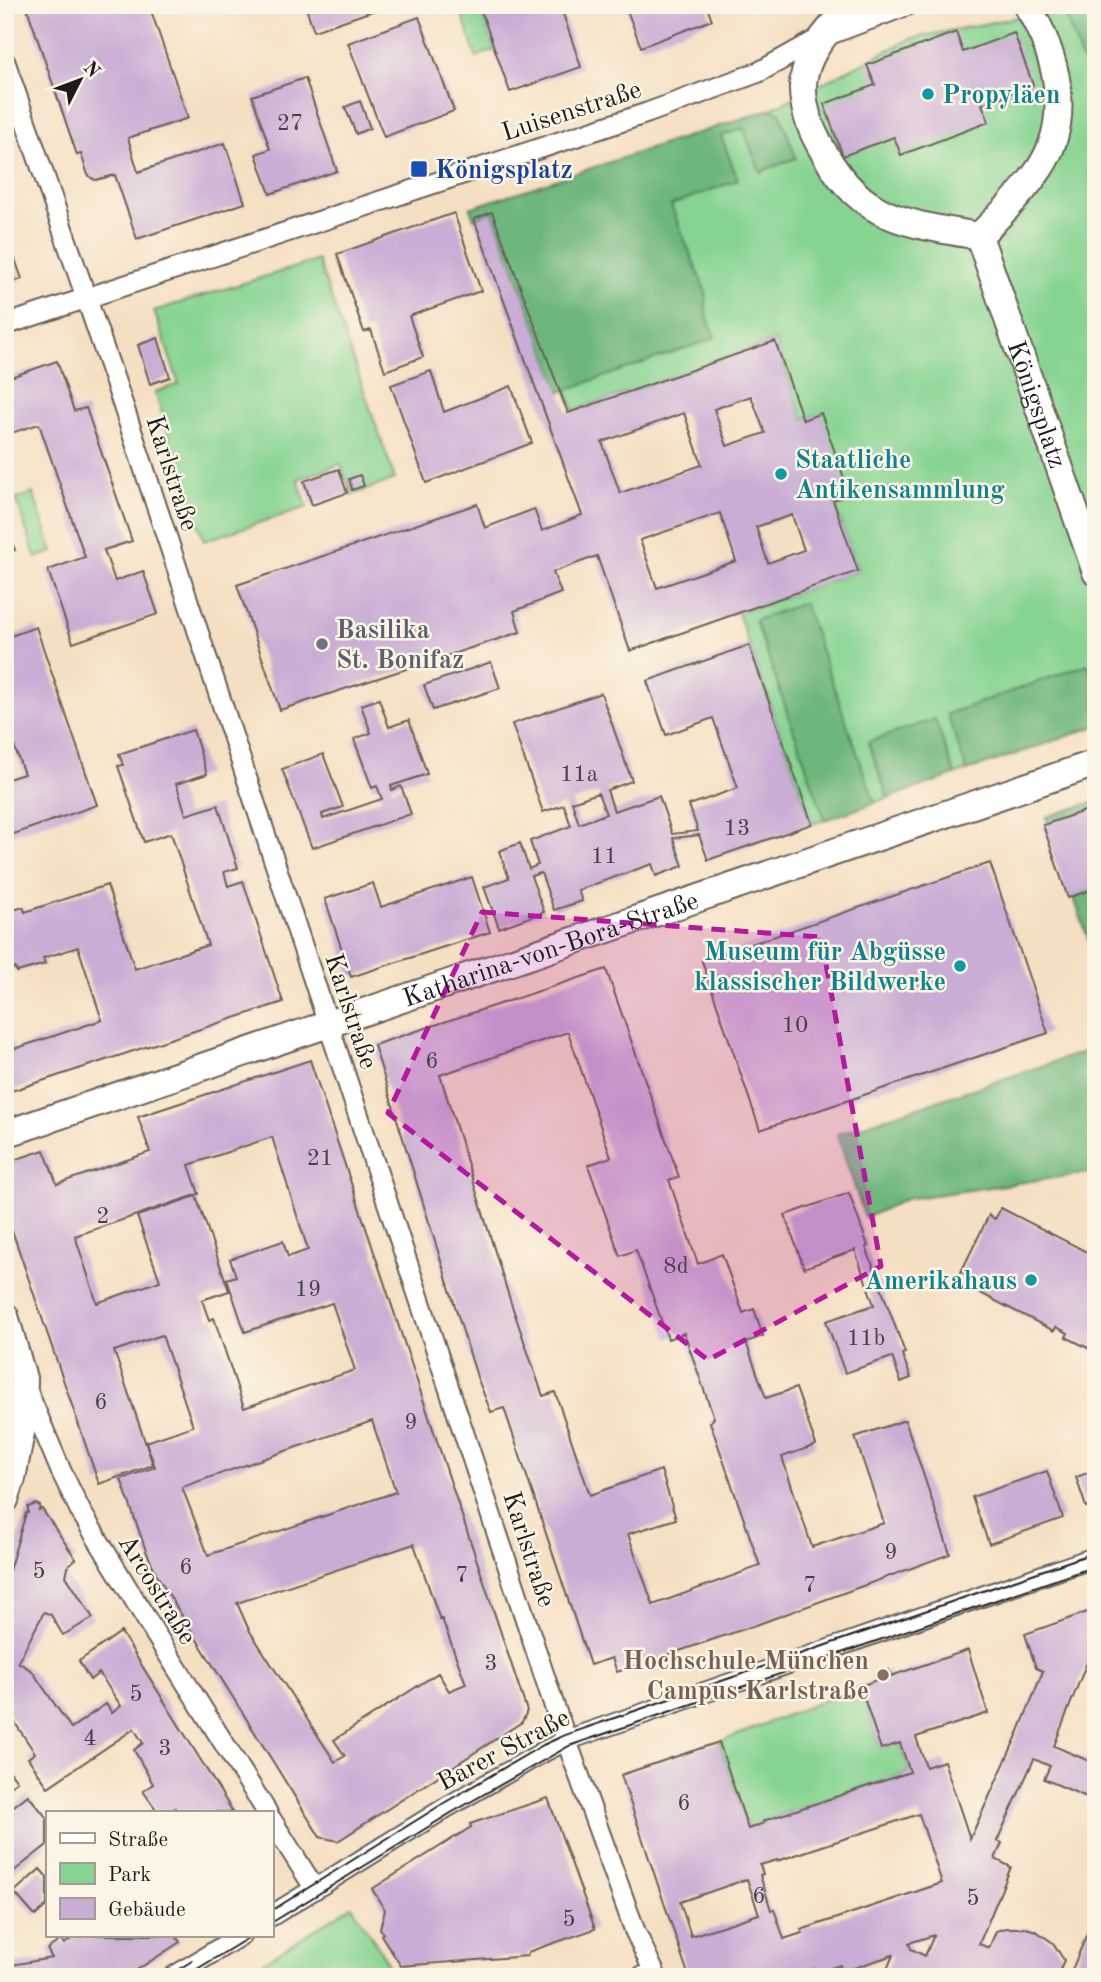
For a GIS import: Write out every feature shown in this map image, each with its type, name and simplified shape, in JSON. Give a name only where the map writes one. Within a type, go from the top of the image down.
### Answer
[{"type":"street","points":[[850,5],[821,38],[804,74],[803,87],[812,130],[835,171],[851,190],[880,212],[899,220],[979,236],[1017,197],[1041,167],[1058,125],[1056,77],[1046,41],[1027,5]]},
{"type":"street","name":"Luisenstraße","points":[[5,326],[647,113],[759,72],[821,38],[908,5]]},
{"type":"street","name":"Karlstraße","points":[[5,62],[567,1741],[635,1931],[648,1975]]},
{"type":"street","name":"Königsplatz","points":[[979,236],[1096,572]]},
{"type":"street","name":"Katharina-von-Bora-Straße","points":[[5,1134],[1096,764]]},
{"type":"street","points":[[5,1316],[24,1382],[22,1428],[5,1500]]},
{"type":"street","name":"Arcostraße","points":[[24,1382],[81,1513],[266,1811]]},
{"type":"street","name":"Barer Straße","points":[[273,1915],[447,1807],[567,1741],[1096,1557]]},
{"type":"street","points":[[273,1822],[315,1889]]},
{"type":"street","points":[[173,1977],[238,1937]]},
{"type":"highlighted area","points":[[482,912],[821,937],[881,1266],[708,1360],[388,1113]]},
{"type":"green space","points":[[459,5],[479,5],[495,50],[476,57]]},
{"type":"green space","name":"Königsplatz","points":[[1077,5],[1096,5],[1096,726],[812,824],[738,613],[858,571],[833,500],[849,495],[820,414],[803,420],[775,341],[574,411],[495,200],[771,109],[910,39]]},
{"type":"green space","points":[[1096,5],[1096,56],[1082,61],[1066,17],[1071,7]]},
{"type":"green space","points":[[771,109],[780,113],[796,158],[760,172],[743,128],[721,136],[738,180],[671,205],[706,293],[706,313],[715,338],[560,392],[492,212],[474,219],[470,208]]},
{"type":"green space","points":[[318,260],[395,479],[352,495],[341,464],[298,479],[307,507],[204,541],[155,392],[179,384],[154,311]]},
{"type":"green space","points":[[33,493],[53,552],[36,558],[16,499]]},
{"type":"green space","points":[[804,603],[875,803],[825,820],[755,620]]},
{"type":"green space","points":[[1088,664],[1096,685],[1096,726],[967,771],[947,714]]},
{"type":"green space","points":[[935,719],[955,775],[888,798],[868,742]]},
{"type":"green space","points":[[1096,801],[1096,962],[1046,817]]},
{"type":"green space","points":[[1096,1048],[1096,1172],[906,1199],[865,1218],[837,1134]]},
{"type":"green space","points":[[860,1686],[881,1748],[900,1743],[910,1772],[763,1821],[764,1823],[748,1829],[719,1742]]},
{"type":"green space","points":[[352,1906],[387,1961],[385,1971],[347,1977],[240,1977]]},
{"type":"building","points":[[26,5],[149,5],[188,118],[128,138],[138,172],[225,143],[245,203],[137,239],[115,175],[93,179],[88,175],[81,154],[77,155]]},
{"type":"building","points":[[305,5],[387,5],[387,6],[314,31]]},
{"type":"building","points":[[479,5],[560,5],[581,67],[510,92]]},
{"type":"building","points":[[625,5],[706,5],[712,20],[641,47]]},
{"type":"building","points":[[419,17],[454,111],[384,137],[348,43]]},
{"type":"building","name":"Propyläen","points":[[956,32],[963,52],[1014,33],[1033,85],[982,104],[989,122],[901,155],[894,137],[843,156],[824,104],[875,85],[867,65]]},
{"type":"building","points":[[305,78],[337,171],[270,194],[256,154],[270,149],[252,96]]},
{"type":"building","points":[[360,101],[370,128],[356,134],[345,107]]},
{"type":"building","points":[[492,212],[568,413],[775,341],[803,420],[821,413],[850,495],[833,500],[858,571],[630,651],[597,556],[553,572],[561,593],[514,611],[520,632],[280,710],[237,585],[477,504],[485,528],[534,509],[542,531],[582,515],[474,219]],"holes":[[[751,396],[765,433],[727,446],[714,409]],[[684,413],[702,465],[620,493],[602,442]],[[720,513],[736,561],[657,588],[640,540]],[[792,515],[804,550],[768,563],[756,527]]]},
{"type":"building","points":[[454,213],[481,291],[409,316],[423,357],[385,371],[371,330],[364,332],[337,254]]},
{"type":"building","points":[[5,231],[22,279],[5,284]]},
{"type":"building","points":[[158,338],[170,377],[150,384],[138,345]]},
{"type":"building","points":[[57,361],[74,411],[86,408],[132,541],[104,550],[115,581],[143,571],[158,614],[73,643],[48,570],[85,557],[39,424],[5,435],[5,379]]},
{"type":"building","points":[[431,371],[444,412],[511,386],[532,443],[426,483],[391,385]]},
{"type":"building","points":[[339,469],[347,493],[312,505],[304,481]]},
{"type":"building","points":[[360,475],[364,486],[352,490],[349,479]]},
{"type":"building","points":[[5,523],[15,550],[5,553]]},
{"type":"building","points":[[36,627],[97,805],[5,837],[5,780],[24,774],[5,720],[5,638]]},
{"type":"building","points":[[749,645],[812,824],[708,860],[699,835],[673,838],[683,866],[656,876],[652,864],[578,890],[582,901],[554,910],[541,873],[531,876],[544,912],[499,928],[484,887],[509,878],[499,851],[520,843],[529,869],[538,865],[530,841],[571,826],[564,805],[543,812],[512,724],[601,693],[632,781],[607,790],[614,811],[659,796],[672,834],[698,831],[689,805],[738,788],[713,718],[666,735],[647,681]],"holes":[[[598,793],[606,814],[579,824],[572,802]]]},
{"type":"building","points":[[491,662],[500,688],[433,710],[424,685]]},
{"type":"building","points":[[379,699],[389,727],[409,720],[427,774],[391,786],[392,790],[401,786],[411,814],[312,848],[282,769],[323,754],[343,807],[322,814],[323,819],[382,799],[377,786],[372,788],[354,739],[371,733],[361,705]]},
{"type":"building","points":[[193,730],[207,774],[176,784],[186,815],[218,805],[238,868],[224,872],[228,886],[243,881],[283,1002],[5,1093],[5,1024],[14,1049],[102,1020],[78,947],[43,958],[45,964],[17,972],[15,968],[5,971],[5,913],[23,907],[25,912],[107,885],[135,969],[208,945],[171,833],[144,842],[118,766],[123,765],[119,754]]},
{"type":"building","points":[[1096,807],[1096,888],[1068,898],[1043,825]]},
{"type":"building","points":[[990,863],[1048,1033],[760,1130],[702,961]]},
{"type":"building","points":[[472,877],[490,932],[351,977],[325,899],[373,883],[381,907]]},
{"type":"building","points":[[606,969],[679,1177],[669,1180],[698,1264],[722,1254],[743,1313],[754,1309],[763,1336],[746,1342],[766,1398],[796,1388],[816,1445],[782,1457],[812,1547],[884,1523],[855,1437],[905,1420],[950,1554],[756,1625],[617,1672],[612,1658],[590,1665],[504,1408],[491,1412],[477,1377],[374,1045]],"holes":[[[568,1032],[611,1157],[588,1165],[620,1256],[636,1250],[668,1339],[684,1333],[714,1418],[710,1422],[760,1566],[653,1605],[628,1534],[676,1519],[661,1470],[590,1495],[555,1392],[543,1396],[440,1075]]]},
{"type":"building","points":[[310,1060],[527,1711],[522,1722],[338,1841],[320,1837],[158,1577],[146,1551],[121,1479],[155,1467],[146,1442],[193,1426],[162,1335],[114,1351],[153,1465],[99,1484],[5,1210],[5,1163],[44,1150],[57,1184],[150,1152],[138,1117]],"holes":[[[272,1137],[308,1250],[288,1257],[283,1241],[230,1259],[236,1276],[227,1279],[245,1332],[332,1303],[355,1370],[244,1408],[214,1318],[209,1320],[202,1300],[229,1291],[196,1196],[137,1216],[160,1281],[97,1303],[75,1236],[199,1194],[189,1165]],[[372,1421],[396,1492],[208,1555],[182,1487]],[[414,1544],[466,1684],[449,1691],[438,1673],[334,1740],[345,1756],[335,1762],[249,1630],[237,1603]]]},
{"type":"building","points":[[849,1193],[905,1353],[902,1354],[911,1378],[901,1382],[892,1357],[845,1373],[826,1321],[874,1305],[855,1250],[804,1268],[785,1215]]},
{"type":"building","name":"Amerikahaus","points":[[1001,1208],[1095,1256],[1096,1352],[1066,1337],[1068,1333],[1056,1327],[1054,1331],[965,1285],[969,1276],[961,1272],[989,1215],[995,1219]]},
{"type":"building","points":[[1096,1470],[1096,1504],[1086,1507],[1076,1477]]},
{"type":"building","points":[[1047,1471],[1063,1518],[989,1544],[972,1497]]},
{"type":"building","points":[[36,1504],[40,1506],[39,1510],[42,1509],[76,1559],[69,1564],[66,1576],[93,1618],[63,1635],[51,1615],[44,1612],[18,1662],[32,1671],[71,1728],[106,1704],[112,1713],[121,1706],[99,1673],[90,1680],[79,1661],[121,1632],[232,1811],[177,1811],[175,1808],[157,1811],[143,1791],[153,1784],[134,1750],[143,1743],[134,1729],[48,1787],[28,1758],[35,1753],[5,1708],[5,1584],[28,1507]]},
{"type":"building","points":[[1096,1609],[1096,1653],[1091,1652],[1054,1746],[1096,1764],[1096,1801],[1044,1779],[1050,1766],[1034,1759],[997,1841],[1002,1843],[995,1859],[1011,1867],[979,1944],[989,1948],[996,1931],[1006,1928],[1036,1931],[1053,1943],[1064,1960],[1057,1977],[884,1977],[893,1955],[842,1972],[840,1965],[816,1973],[814,1969],[796,1975],[797,1977],[689,1977],[621,1775],[719,1742],[748,1829],[764,1823],[763,1821],[910,1772],[900,1743],[881,1749],[860,1686],[877,1680],[875,1674],[889,1670],[891,1676],[968,1650],[988,1713],[916,1737],[926,1767],[944,1761],[970,1839],[1043,1671],[1036,1668],[1025,1634]],"holes":[[[919,1814],[942,1883],[801,1930],[802,1933],[784,1939],[774,1909],[771,1910],[760,1875],[763,1874],[760,1865]],[[747,1879],[759,1914],[691,1936],[680,1902]],[[934,1935],[925,1956],[911,1949],[909,1943]]]},
{"type":"building","points":[[5,1765],[17,1781],[5,1790]]},
{"type":"building","points":[[28,1795],[46,1817],[46,1846],[13,1872],[5,1863],[5,1813]]},
{"type":"building","points":[[548,1798],[595,1929],[528,1952],[527,1956],[401,1966],[381,1935],[385,1910],[372,1889],[471,1827],[470,1824]]},
{"type":"building","points":[[40,1869],[46,1876],[46,1906],[35,1916],[14,1892]]},
{"type":"building","points":[[1096,1912],[1096,1977],[1069,1977]]},
{"type":"building","points":[[74,1937],[176,1937],[180,1942],[126,1977],[5,1977],[5,1966],[52,1958],[47,1949],[61,1940],[64,1944]]},
{"type":"tram line","points":[[273,1910],[444,1803],[565,1735],[1096,1552]]},
{"type":"tram line","points":[[273,1922],[451,1813],[569,1746],[1096,1566]]},
{"type":"tram line","points":[[184,1977],[250,1937]]},
{"type":"tram line","points":[[166,1977],[192,1961]]},
{"type":"place","name":"Propyläen","points":[[928,94]]},
{"type":"place","name":"Königsplatz","points":[[419,169]]},
{"type":"place","name":"Staatliche Antikensammlung","points":[[781,474]]},
{"type":"place","name":"Basilika St. Bonifaz","points":[[322,644]]},
{"type":"place","name":"Museum für Abgüsse klassischer Bildwerke","points":[[960,966]]},
{"type":"place","name":"Amerikahaus","points":[[1031,1280]]},
{"type":"place","name":"Hochschule München Campus Karlstraße","points":[[883,1675]]}]
